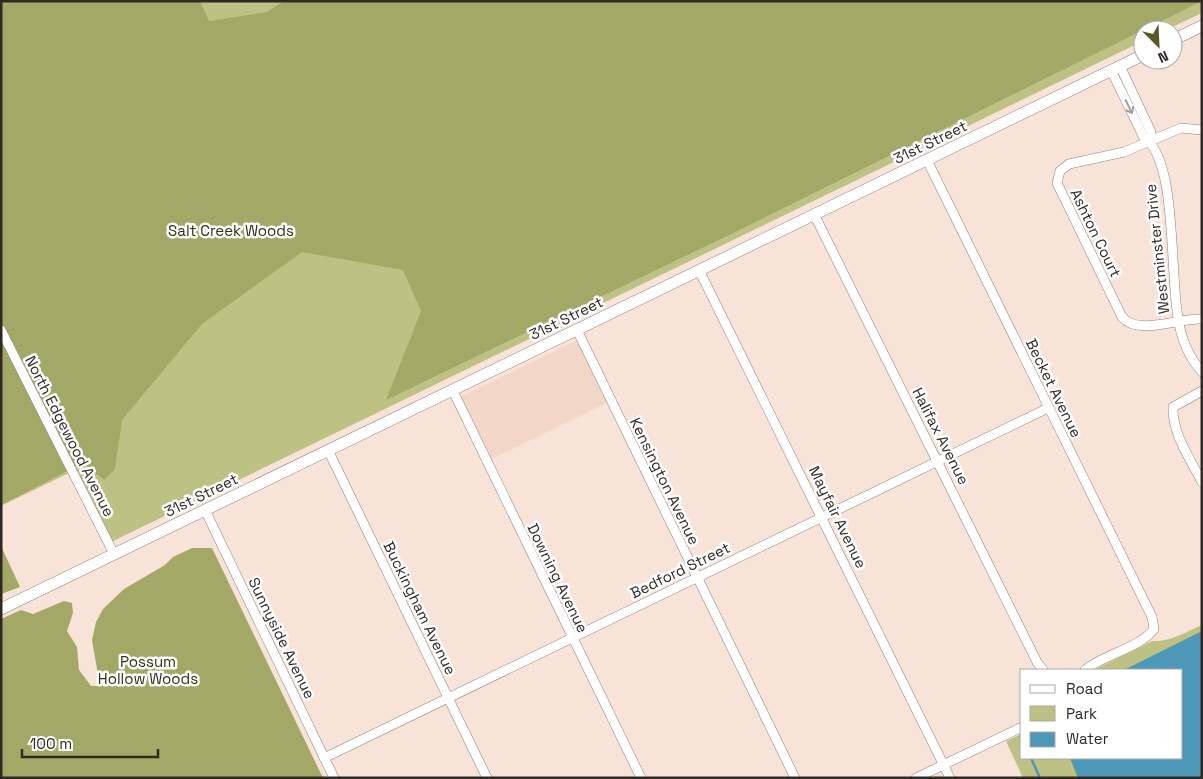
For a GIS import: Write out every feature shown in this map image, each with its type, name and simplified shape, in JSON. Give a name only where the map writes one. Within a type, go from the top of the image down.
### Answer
[{"type":"main road","points":[[1183,35],[1202,26]]},
{"type":"main road","name":"31st Street","points":[[1,609],[1133,60]]},
{"type":"street","name":"Westminster Drive","points":[[1115,68],[1143,136],[1150,141],[1161,168],[1168,200],[1173,277],[1182,339],[1202,372]]},
{"type":"street","points":[[1150,141],[1181,128],[1202,130]]},
{"type":"street","name":"Ashton Court","points":[[1150,141],[1124,152],[1068,164],[1060,171],[1057,183],[1122,317],[1127,323],[1139,327],[1179,320],[1202,319]]},
{"type":"street","name":"Becket Avenue","points":[[927,160],[1152,617],[1154,628],[1145,638],[1098,660],[1086,669]]},
{"type":"street","name":"Halifax Avenue","points":[[814,214],[1037,662],[1042,669]]},
{"type":"street","name":"Mayfair Avenue","points":[[700,270],[950,778]]},
{"type":"street","name":"North Edgewood Avenue","points":[[1,330],[114,554]]},
{"type":"street","name":"Kensington Avenue","points":[[576,330],[796,778]]},
{"type":"street","name":"Downing Avenue","points":[[452,389],[641,778]]},
{"type":"street","points":[[1202,391],[1173,406],[1172,414],[1174,426],[1202,482]]},
{"type":"street","name":"Bedford Street","points":[[324,758],[1048,408]]},
{"type":"street","name":"Buckingham Avenue","points":[[328,450],[487,778]]},
{"type":"street","name":"Sunnyside Avenue","points":[[205,510],[334,778]]},
{"type":"street","points":[[916,778],[1020,728]]},
{"type":"shaded area","points":[[582,338],[612,400],[486,462],[456,399]]},
{"type":"green space","name":"Salt Creek Woods","points":[[1,1],[1202,1],[1202,13],[1183,22],[1183,20],[1133,20],[1133,46],[109,543],[73,471],[1,506]]},
{"type":"green space","name":"Salt Creek Woods","points":[[1,1],[200,1],[209,21],[267,12],[284,1],[1202,1],[1164,20],[1133,20],[1133,35],[727,236],[386,400],[421,311],[403,270],[302,252],[202,324],[122,420],[115,469],[104,480],[83,463],[1,505]]},
{"type":"green space","points":[[1,546],[20,587],[1,594]]},
{"type":"green space","name":"Possum Hollow Woods","points":[[192,548],[212,548],[323,778],[1,778],[1,619],[21,610],[33,614],[64,601],[72,603],[73,613],[67,631],[77,647],[79,670],[91,686],[100,686],[92,640],[96,622],[103,609],[124,589],[165,565],[173,557]]},
{"type":"green space","points":[[1202,625],[1202,778],[1023,778],[1006,741],[1020,735],[1020,759],[1183,759],[1183,669],[1096,669],[1152,641],[1172,638]]},
{"type":"water","points":[[1202,631],[1202,778],[1078,778],[1070,759],[1183,759],[1183,669],[1126,669]]},
{"type":"waterway","points":[[1031,759],[1040,778]]}]
